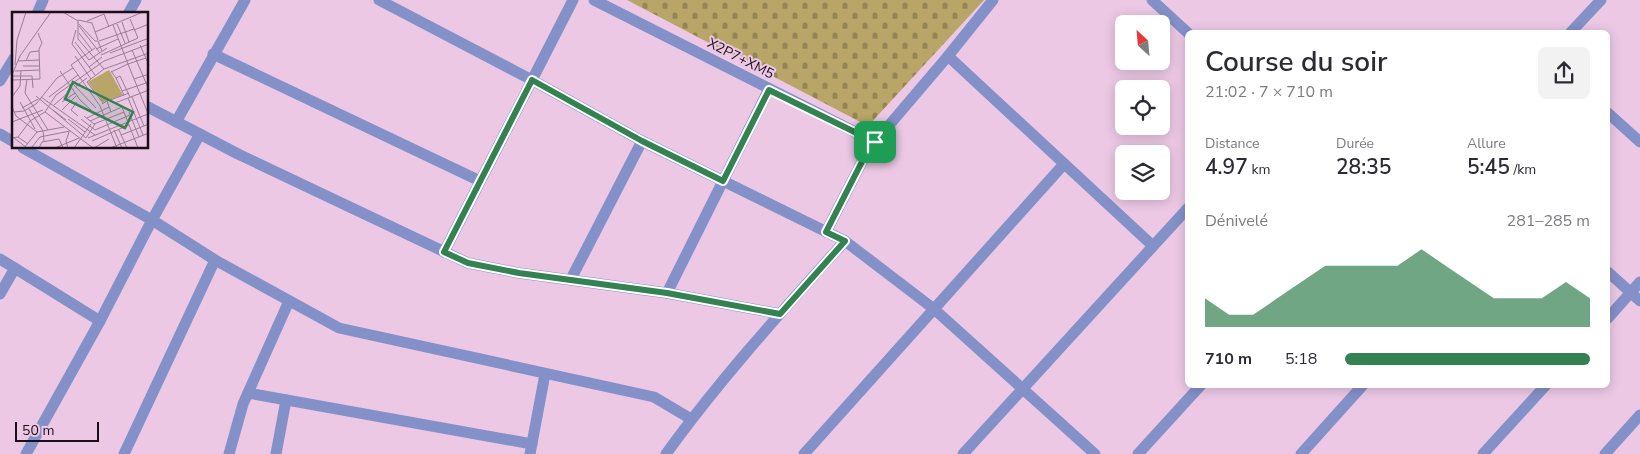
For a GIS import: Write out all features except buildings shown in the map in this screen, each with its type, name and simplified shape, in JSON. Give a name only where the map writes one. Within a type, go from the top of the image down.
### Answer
[{"type":"street","points":[[38,12],[43,0]]},
{"type":"street","points":[[129,12],[136,0]]},
{"type":"street","points":[[176,122],[245,0]]},
{"type":"street","points":[[379,0],[532,80],[642,141],[845,241],[934,309],[1095,454]]},
{"type":"street","points":[[444,252],[572,0]]},
{"type":"street","name":"X2P7+XM5","points":[[594,0],[875,142]]},
{"type":"street","points":[[826,232],[868,150],[993,0]]},
{"type":"street","points":[[1152,0],[1185,30]]},
{"type":"street","points":[[1573,30],[1601,0]]},
{"type":"street","points":[[213,54],[480,181]]},
{"type":"street","points":[[948,56],[1153,246]]},
{"type":"street","points":[[0,81],[12,61]]},
{"type":"street","points":[[667,293],[769,90]]},
{"type":"street","points":[[149,108],[238,154],[468,263],[519,273],[667,293],[780,314]]},
{"type":"street","points":[[1610,117],[1640,142]]},
{"type":"street","points":[[0,134],[12,141]]},
{"type":"street","points":[[26,454],[200,134]]},
{"type":"street","points":[[571,280],[642,141]]},
{"type":"street","points":[[25,149],[152,220],[215,260],[339,328],[654,398],[691,419]]},
{"type":"street","points":[[804,454],[1064,164]]},
{"type":"street","points":[[963,454],[1185,211]]},
{"type":"street","points":[[666,454],[691,419],[845,241]]},
{"type":"street","points":[[0,259],[100,321]]},
{"type":"street","points":[[124,454],[215,260]]},
{"type":"street","points":[[0,294],[15,268]]},
{"type":"street","points":[[1610,274],[1640,301]]},
{"type":"street","points":[[1610,316],[1640,282]]},
{"type":"street","points":[[229,454],[243,404],[289,301]]},
{"type":"street","points":[[248,393],[531,449],[545,374]]},
{"type":"street","points":[[1138,454],[1198,388]]},
{"type":"street","points":[[1301,454],[1360,388]]},
{"type":"street","points":[[1483,454],[1543,388]]},
{"type":"street","points":[[276,454],[286,400]]},
{"type":"street","points":[[1605,454],[1640,415]]},
{"type":"green space","points":[[627,0],[984,0],[868,126]]},
{"type":"route","points":[[532,80],[642,141],[723,181],[769,90],[875,142],[868,150],[826,232],[845,241],[780,314],[667,293],[519,273],[468,263],[444,252],[532,80]]}]
